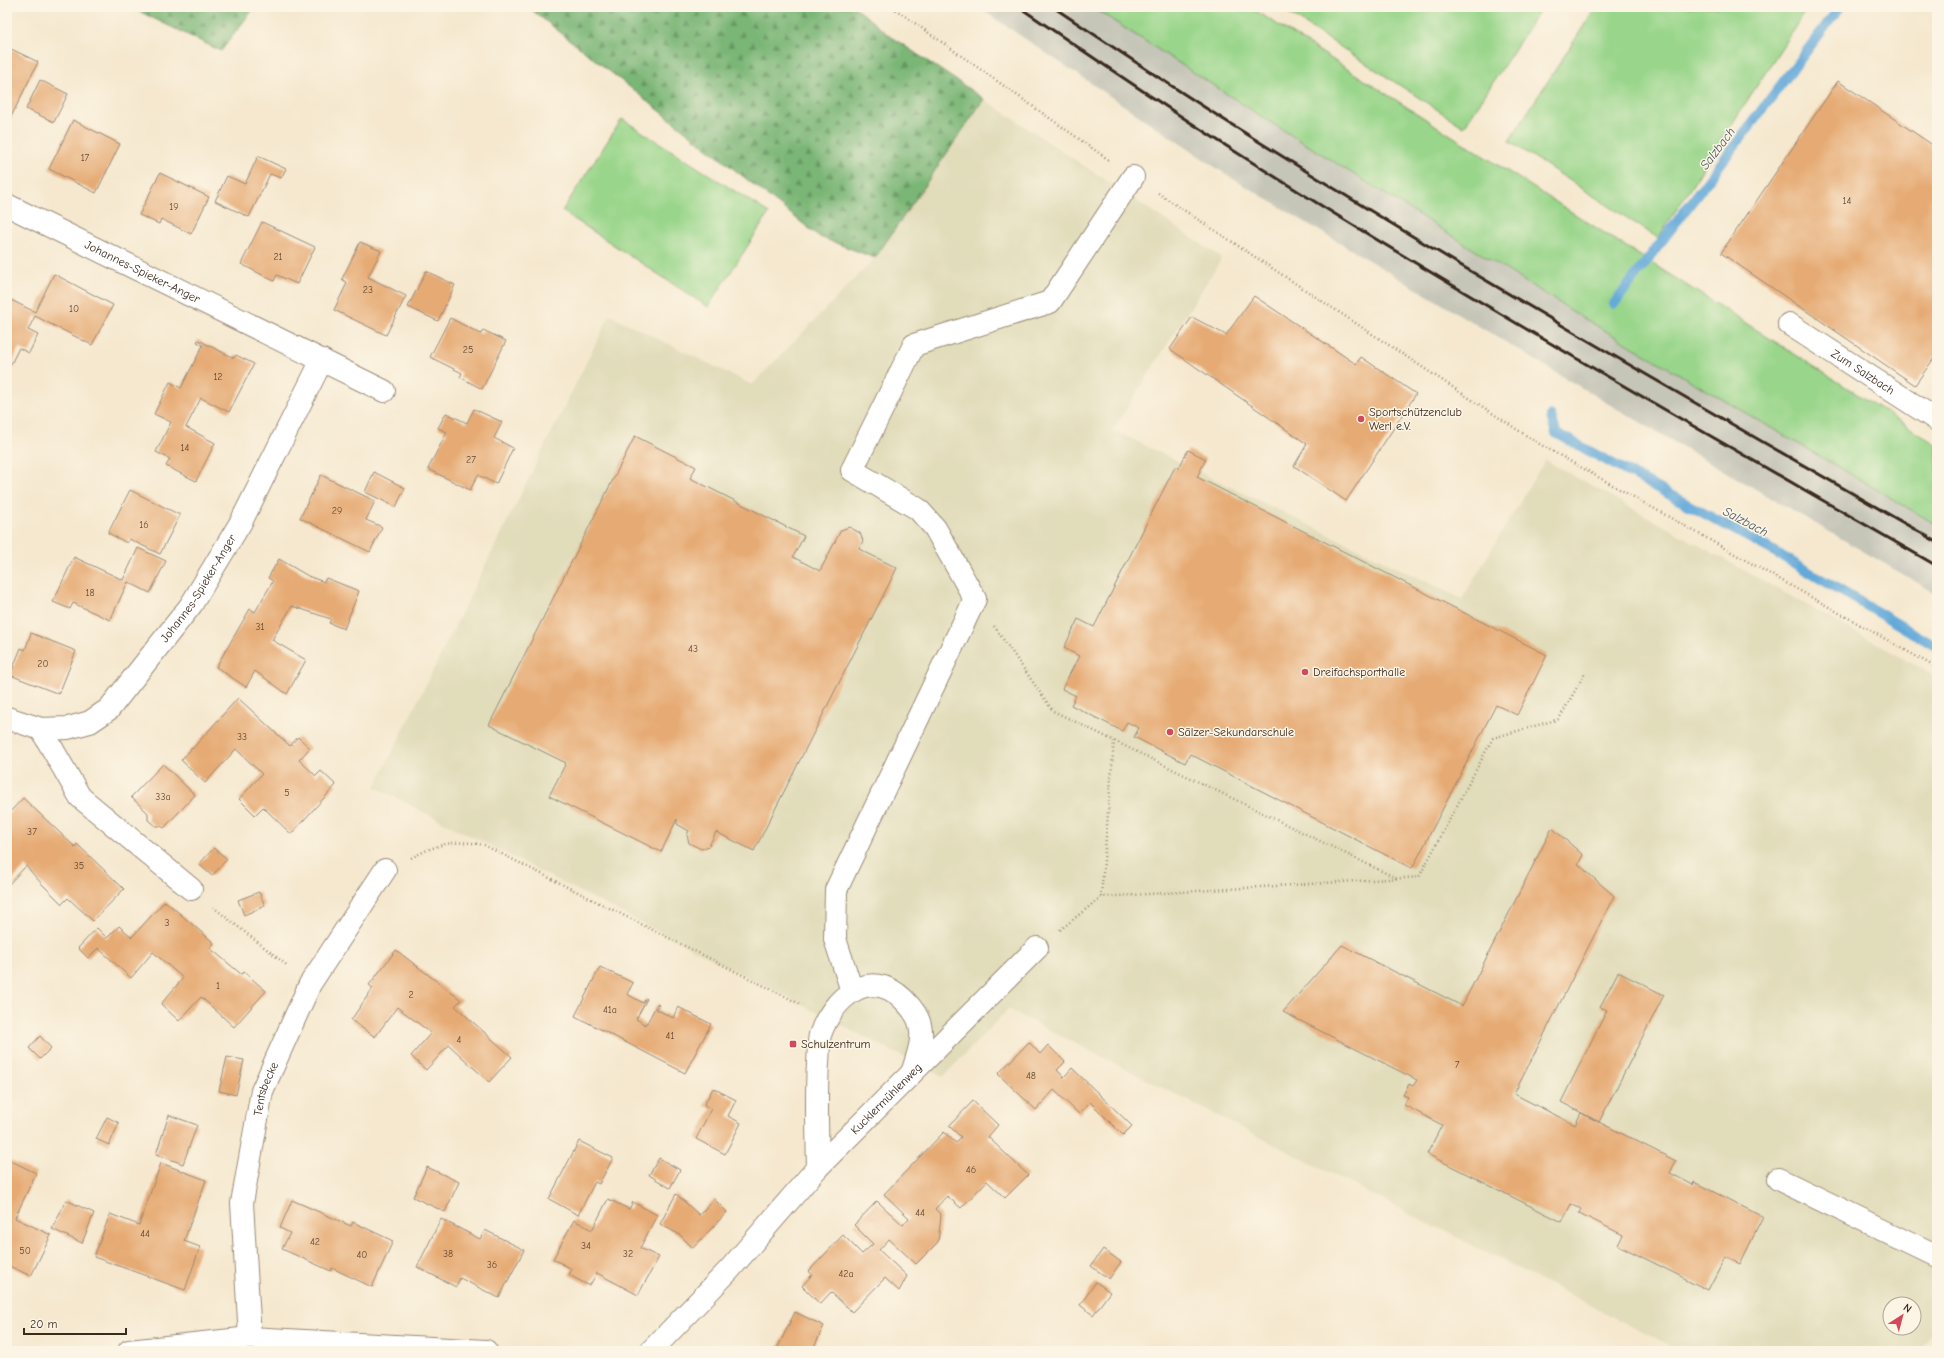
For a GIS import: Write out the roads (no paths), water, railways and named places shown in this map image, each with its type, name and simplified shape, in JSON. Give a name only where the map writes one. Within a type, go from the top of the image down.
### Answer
[{"type":"street","points":[[852,991],[835,939],[836,890],[975,599],[935,528],[918,509],[852,470],[914,345],[1050,302],[1133,177]]},
{"type":"street","name":"Johannes-Spieker-Anger","points":[[7,205],[384,391]]},
{"type":"street","name":"Zum Salzbach","points":[[1789,324],[1937,420]]},
{"type":"street","name":"Johannes-Spieker-Anger","points":[[7,718],[41,729],[68,728],[90,722],[109,709],[191,605],[241,522],[322,360]]},
{"type":"street","points":[[41,729],[80,797],[191,889]]},
{"type":"street","name":"Tentsbecke","points":[[250,1338],[242,1203],[262,1091],[310,984],[385,870]]},
{"type":"street","points":[[913,1070],[1037,948]]},
{"type":"street","name":"Kucklermühlenweg","points":[[651,1351],[730,1269],[818,1166],[913,1070],[920,1042],[920,1025],[912,1008],[900,996],[877,985],[862,986],[852,991],[839,1002],[828,1018],[820,1037],[816,1105],[818,1166]]},
{"type":"street","points":[[1778,1179],[1937,1256]]},
{"type":"street","points":[[129,1351],[250,1338],[486,1351]]},
{"type":"waterway","name":"Salzbach","points":[[1614,304],[1840,7]]},
{"type":"waterway","name":"Salzbach","points":[[1551,416],[1556,433],[1768,548],[1937,647]]},
{"type":"railway","points":[[1019,7],[1211,136],[1411,261],[1586,364],[1937,566]]},
{"type":"railway","points":[[1053,7],[1228,122],[1422,242],[1507,293],[1937,542]]},
{"type":"place","name":"Sportschützenclub Werl e.V.","points":[[1361,419]]},
{"type":"place","name":"Dreifachsporthalle","points":[[1305,672]]},
{"type":"place","name":"Sälzer-Sekundarschule","points":[[1170,732]]},
{"type":"place","name":"Schulzentrum","points":[[793,1044]]}]
